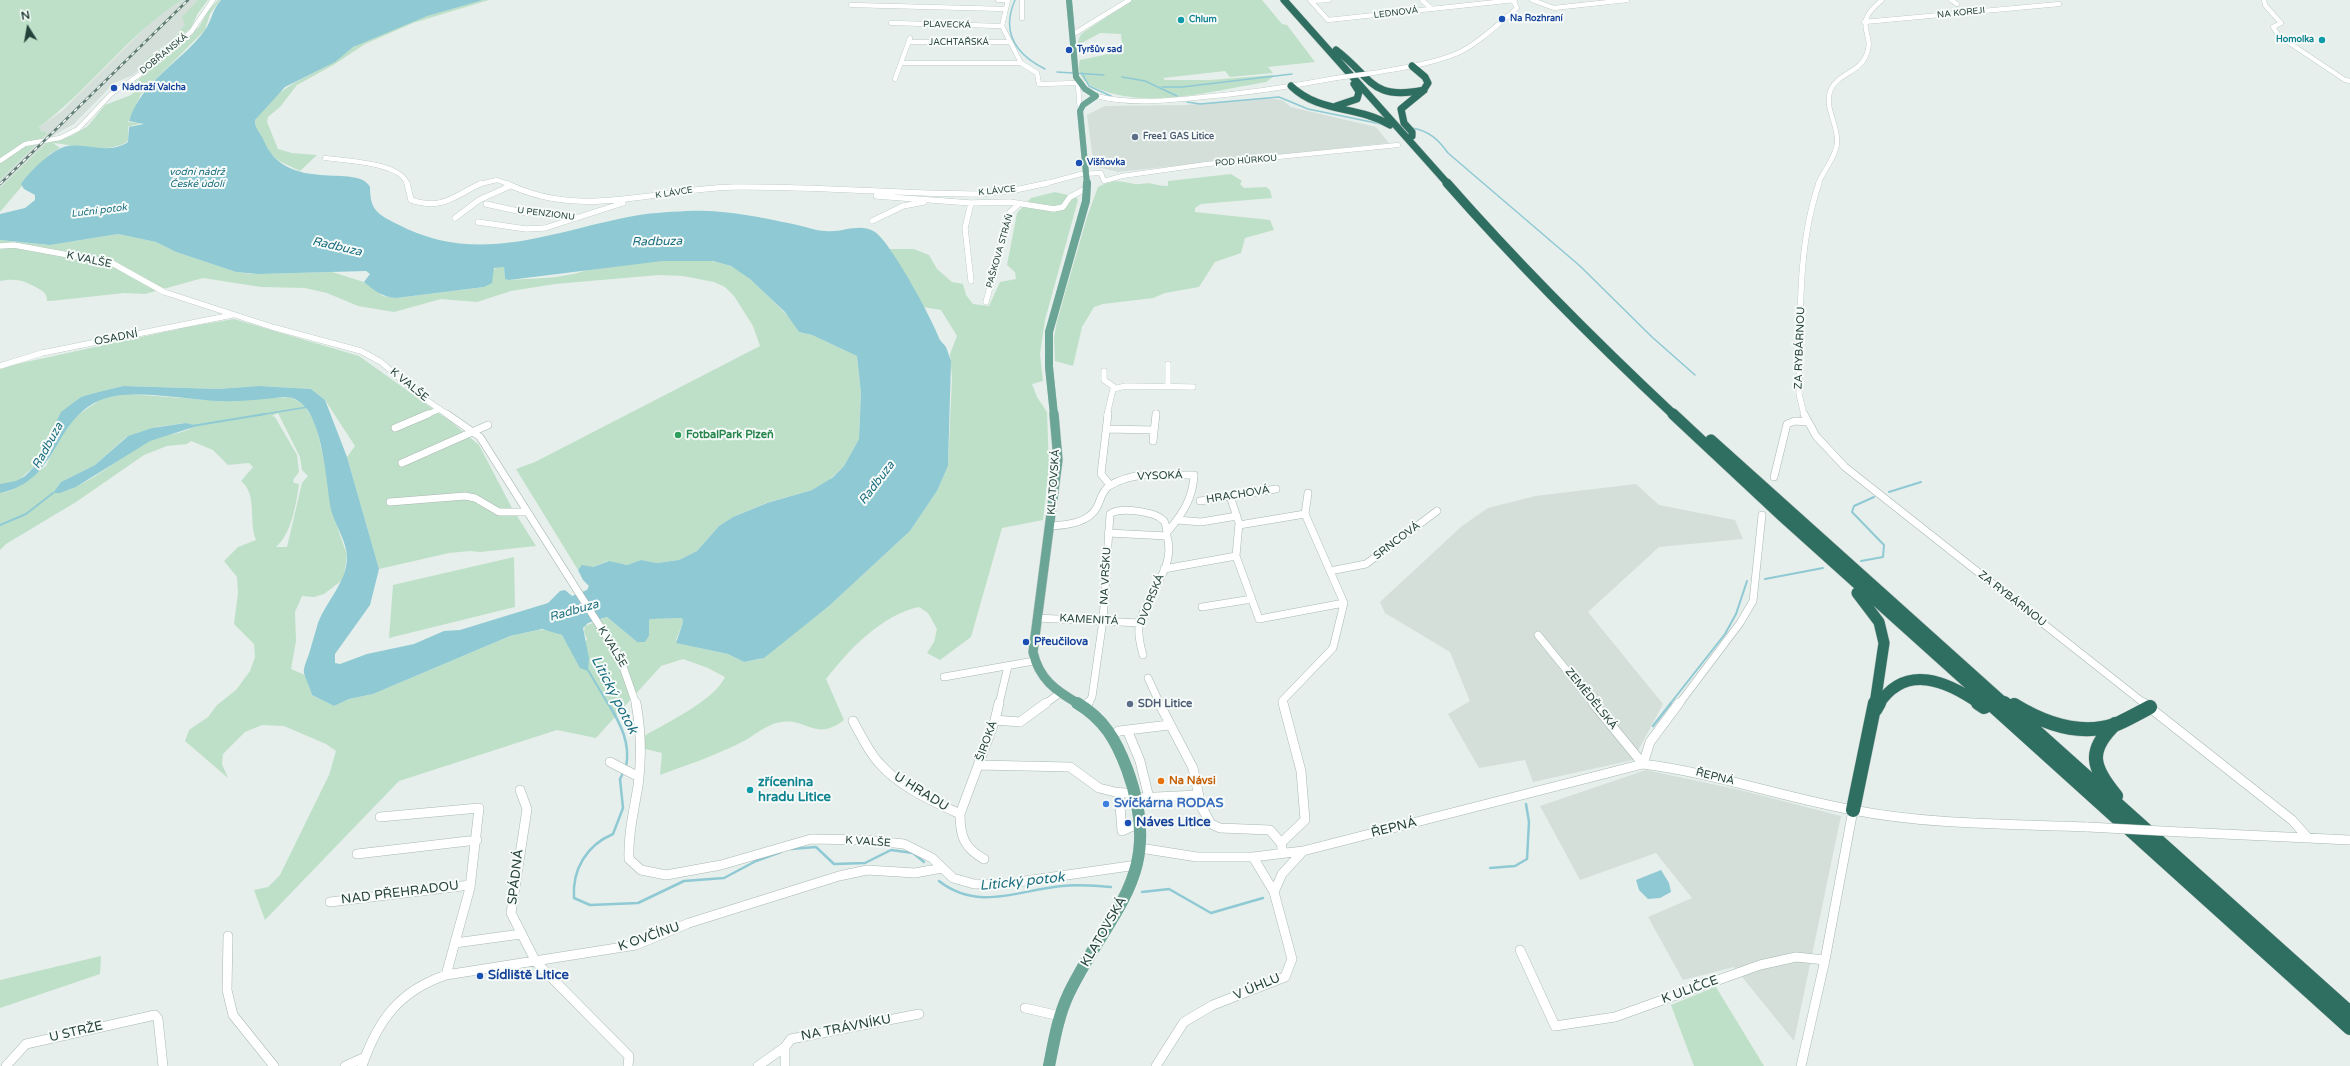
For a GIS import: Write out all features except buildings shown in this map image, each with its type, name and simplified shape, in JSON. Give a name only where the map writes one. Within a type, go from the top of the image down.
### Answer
[{"type":"highway","points":[[1284,0],[1348,73],[1412,141],[1504,238],[1612,348],[1748,475],[2350,1013]]},
{"type":"highway","points":[[1291,0],[1336,50],[1496,239],[1604,349],[1824,554],[2350,1028]]},
{"type":"highway","points":[[1336,50],[1345,56],[1370,84],[1377,89],[1398,94],[1424,90]]},
{"type":"highway","points":[[1412,66],[1428,81],[1428,85],[1401,110],[1404,123],[1412,132],[1412,141]]},
{"type":"highway","points":[[1319,105],[1341,105],[1357,99],[1358,90],[1348,73]]},
{"type":"highway","points":[[1291,86],[1304,99],[1319,105],[1364,113],[1380,118],[1389,124],[1405,142],[1412,141]]},
{"type":"highway","points":[[1824,554],[1869,607],[1879,622],[1884,643],[1883,662],[1875,693],[1875,711],[1853,810]]},
{"type":"highway","points":[[1960,665],[2011,703],[2041,720],[2071,728],[2090,729],[2115,724],[2150,708]]},
{"type":"highway","points":[[1875,711],[1883,697],[1898,683],[1916,680],[1936,682],[1960,691],[1972,698],[2032,742]]},
{"type":"highway","points":[[2115,724],[2097,744],[2095,761],[2098,771],[2119,800],[2160,843]]},
{"type":"main road","name":"KLATOVSKÁ","points":[[1069,0],[1075,72],[1078,85]]},
{"type":"main road","points":[[1078,85],[1096,96],[1086,102],[1080,111]]},
{"type":"main road","name":"KLATOVSKÁ","points":[[1049,1066],[1060,1016],[1079,974],[1128,890],[1137,865],[1140,848],[1140,824],[1134,796],[1123,758],[1112,735],[1100,720],[1085,708],[1060,693],[1043,678],[1034,661],[1033,644],[1051,526],[1058,460],[1048,368],[1049,332],[1086,201],[1087,174],[1080,111]]},
{"type":"street","name":"DOBŘANSKÁ","points":[[0,161],[18,147],[65,136],[78,129],[111,94],[139,75],[191,32],[213,0]]},
{"type":"street","points":[[998,0],[1008,0],[1002,26],[1022,63],[1037,73],[1040,84],[1078,85]]},
{"type":"street","points":[[1022,0],[1022,18]]},
{"type":"street","points":[[1072,35],[1078,33],[1129,0]]},
{"type":"street","points":[[1310,0],[1329,0]]},
{"type":"street","name":"LEDNOVÁ","points":[[1310,0],[1328,20],[1342,20],[1486,2],[1514,0]]},
{"type":"street","points":[[1422,0],[1432,9]]},
{"type":"street","points":[[1096,96],[1125,102],[1210,97],[1291,86],[1412,66],[1445,58],[1468,48],[1517,8],[1514,0]]},
{"type":"street","points":[[1532,0],[1554,8],[1627,0]]},
{"type":"street","points":[[1864,22],[1867,14],[1882,0]]},
{"type":"street","points":[[1951,0],[1957,4]]},
{"type":"street","points":[[2264,0],[2265,5],[2280,23],[2273,27],[2279,36],[2345,80],[2350,81]]},
{"type":"street","name":"NA KOREJI","points":[[1864,22],[2059,4]]},
{"type":"street","points":[[851,6],[1006,9]]},
{"type":"street","name":"ZA RYBÁRNOU","points":[[1864,22],[1867,50],[1865,58],[1840,78],[1831,88],[1828,98],[1838,135],[1836,147],[1821,176],[1805,240],[1798,394],[1807,422],[1825,447],[1845,467],[2292,820],[2308,838]]},
{"type":"street","name":"PLAVECKÁ","points":[[892,23],[1002,26]]},
{"type":"street","name":"JACHTAŘSKÁ","points":[[901,63],[909,40],[1010,42]]},
{"type":"street","points":[[896,79],[901,63],[1022,63]]},
{"type":"street","name":"KLATOVSKÁ","points":[[1078,85],[1080,111]]},
{"type":"street","name":"POD HŮRKOU","points":[[1087,174],[1101,173],[1104,181],[1122,176],[1207,164],[1398,146]]},
{"type":"street","name":"K LÁVCE","points":[[325,158],[365,163],[403,176],[407,183],[410,199],[423,205],[436,204],[491,181],[499,180],[510,186],[538,195],[576,202],[628,200],[688,190],[734,186],[981,194],[1002,192],[1087,174]]},
{"type":"street","points":[[454,218],[479,200],[510,186]]},
{"type":"street","points":[[869,191],[868,195],[971,203],[1010,202],[1059,208],[1077,192],[1087,188]]},
{"type":"street","name":"U PENZIONU","points":[[486,204],[531,213],[579,218],[628,200]]},
{"type":"street","points":[[872,221],[903,206],[930,200]]},
{"type":"street","points":[[971,203],[965,228],[971,281]]},
{"type":"street","name":"PAŠKOVA STRÁŇ","points":[[986,302],[1010,212],[1019,204]]},
{"type":"street","points":[[478,222],[530,229],[548,228],[579,218]]},
{"type":"street","name":"K VALŠE","points":[[0,246],[14,245],[112,263],[164,292],[272,328],[337,344],[372,356],[419,395],[480,437],[526,512],[620,658],[631,680],[638,703],[641,738],[639,777],[628,840],[629,859],[640,870],[653,874],[666,875],[689,872],[811,840],[864,840],[904,844],[932,858],[953,878],[974,884],[1004,884],[1137,865]]},
{"type":"street","name":"OSADNÍ","points":[[0,366],[42,353],[232,315]]},
{"type":"street","points":[[1168,364],[1168,386]]},
{"type":"street","points":[[1104,371],[1104,380],[1114,387],[1193,387]]},
{"type":"street","points":[[1051,526],[1070,524],[1087,517],[1096,509],[1100,496],[1110,485],[1101,474],[1109,401],[1114,387]]},
{"type":"street","points":[[395,428],[440,409]]},
{"type":"street","points":[[1153,441],[1156,413]]},
{"type":"street","points":[[1774,477],[1787,424],[1795,421],[1807,422]]},
{"type":"street","points":[[402,463],[488,425]]},
{"type":"street","points":[[1106,429],[1154,430]]},
{"type":"street","name":"VYSOKÁ","points":[[1110,485],[1124,479],[1141,476],[1194,475],[1194,488],[1188,507],[1177,520]]},
{"type":"street","name":"HRACHOVÁ","points":[[1200,501],[1276,489]]},
{"type":"street","points":[[1281,842],[1305,820],[1302,770],[1282,701],[1334,648],[1344,603],[1305,514],[1308,493]]},
{"type":"street","points":[[390,502],[465,496],[475,498],[499,512],[526,512]]},
{"type":"street","points":[[1230,496],[1239,525],[1236,556],[1259,619],[1344,603]]},
{"type":"street","name":"SRNCOVÁ","points":[[1330,571],[1366,564],[1438,510]]},
{"type":"street","name":"NA VRŠKU","points":[[1085,708],[1092,697],[1103,620],[1110,514],[1114,511],[1149,512],[1166,524],[1168,533]]},
{"type":"street","points":[[1239,525],[1305,514]]},
{"type":"street","points":[[1643,764],[1650,742],[1740,623],[1753,601],[1762,515]]},
{"type":"street","points":[[1108,533],[1168,533],[1177,520],[1201,522],[1237,516]]},
{"type":"street","name":"DVORSKÁ","points":[[1143,655],[1139,637],[1140,623],[1164,569],[1170,543],[1168,533]]},
{"type":"street","name":"DVORSKÁ","points":[[1164,569],[1236,556]]},
{"type":"street","points":[[1202,607],[1252,599]]},
{"type":"street","name":"KAMENITÁ","points":[[1037,618],[1103,620],[1140,623]]},
{"type":"street","name":"ZEMĚDĚLSKÁ","points":[[1538,634],[1643,764]]},
{"type":"street","points":[[944,677],[1034,661]]},
{"type":"street","name":"ŠIROKÁ","points":[[960,814],[995,720],[1008,666]]},
{"type":"street","points":[[1148,678],[1169,725],[1193,768],[1201,806],[1211,824],[1220,828],[1270,830],[1281,842],[1283,853]]},
{"type":"street","points":[[995,720],[1020,722],[1060,693]]},
{"type":"street","name":"U HRADU","points":[[853,721],[879,763],[898,778],[931,800],[960,814],[961,840],[973,854],[984,859]]},
{"type":"street","points":[[1112,735],[1169,725]]},
{"type":"street","points":[[1128,732],[1140,761],[1149,798]]},
{"type":"street","points":[[610,762],[639,777]]},
{"type":"street","name":"ŘEPNÁ","points":[[1140,848],[1197,858],[1253,857],[1303,851],[1643,764],[1676,767],[1853,810],[1919,819],[2350,840]]},
{"type":"street","points":[[978,765],[1070,767],[1079,771],[1102,790],[1149,798],[1198,795]]},
{"type":"street","name":"SPÁDNÁ","points":[[520,790],[527,809],[511,913],[536,962],[628,1056],[628,1066]]},
{"type":"street","points":[[1119,793],[1122,831],[1140,824]]},
{"type":"street","name":"NAD PŘEHRADOU","points":[[380,817],[479,808],[477,840],[470,885],[446,975]]},
{"type":"street","points":[[1801,1066],[1825,960],[1853,810]]},
{"type":"street","points":[[357,854],[477,840]]},
{"type":"street","points":[[1274,892],[1282,874],[1303,851]]},
{"type":"street","name":"V ÚHLU","points":[[1156,1066],[1184,1022],[1213,1005],[1285,976],[1292,959],[1274,892],[1253,857]]},
{"type":"street","name":"K OVČÍNU","points":[[364,1061],[378,1029],[400,1001],[421,984],[446,975],[636,945],[689,923],[839,876],[867,870],[889,870],[915,873],[942,868]]},
{"type":"street","name":"NAD PŘEHRADOU","points":[[330,902],[470,885]]},
{"type":"street","points":[[455,943],[521,934]]},
{"type":"street","points":[[228,936],[226,990],[233,1016],[274,1066]]},
{"type":"street","name":"K ULIČCE","points":[[1520,950],[1555,1026],[1615,1017],[1760,965],[1796,957],[1825,960]]},
{"type":"street","points":[[1025,1008],[1060,1016]]},
{"type":"street","name":"NA TRÁVNÍKU","points":[[758,1066],[786,1047],[791,1039],[918,1014]]},
{"type":"street","name":"U STRŽE","points":[[6,1066],[26,1044],[155,1015],[158,1019],[163,1066]]},
{"type":"street","points":[[785,1066],[786,1047]]},
{"type":"street","points":[[345,1066],[364,1061]]},
{"type":"shaded area","points":[[182,0],[198,0],[185,24],[172,41],[153,53],[141,69],[131,76],[114,83],[74,124],[54,135],[0,188],[0,180],[48,133],[41,131],[39,127],[62,111],[158,15]]},
{"type":"shaded area","points":[[1267,98],[1282,100],[1291,107],[1376,127],[1389,143],[1118,172],[1094,166],[1087,115],[1105,106],[1185,105]]},
{"type":"shaded area","points":[[1636,484],[1659,505],[1735,520],[1743,539],[1659,547],[1588,612],[1663,704],[1633,760],[1533,782],[1525,760],[1479,768],[1448,714],[1470,701],[1450,652],[1385,613],[1380,602],[1462,526],[1488,508],[1535,496]]},
{"type":"shaded area","points":[[1646,770],[1740,790],[1841,816],[1794,1041],[1734,967],[1683,980],[1648,917],[1692,898],[1656,853],[1580,880],[1540,806]]},
{"type":"green space","points":[[0,0],[182,0],[144,29],[76,96],[39,127],[41,131],[48,133],[0,180]]},
{"type":"green space","points":[[198,0],[208,0],[198,13],[191,28],[141,69],[149,57],[175,38],[185,24],[182,17]]},
{"type":"green space","points":[[218,0],[220,0],[210,14],[205,30],[141,94],[128,122],[142,123],[128,127],[128,141],[111,148],[91,148],[53,143],[60,148],[50,154],[23,181],[22,186],[0,212],[0,188],[49,140],[71,136],[88,126],[105,105],[131,95],[142,84],[133,84],[199,27],[208,11]]},
{"type":"green space","points":[[483,0],[489,0],[413,23],[365,44],[335,64],[297,85],[280,107],[268,117],[267,122],[278,149],[292,153],[317,155],[300,171],[279,161],[270,153],[256,129],[255,120],[280,92],[330,64],[351,48],[369,38],[417,19]]},
{"type":"green space","points":[[1132,0],[1262,0],[1282,24],[1287,25],[1315,62],[1268,67],[1273,73],[1230,77],[1225,71],[1163,78],[1165,80],[1210,80],[1273,75],[1273,77],[1266,82],[1180,97],[1137,98],[1096,88],[1085,81],[1080,74],[1080,60],[1104,55],[1122,46],[1121,34],[1100,33],[1082,43],[1077,44],[1081,34]]},
{"type":"green space","points":[[1231,174],[1242,181],[1240,184],[1244,188],[1266,187],[1270,190],[1272,198],[1201,204],[1195,208],[1195,212],[1270,220],[1274,230],[1245,238],[1241,253],[1215,262],[1199,287],[1165,293],[1153,298],[1103,304],[1094,307],[1082,327],[1073,366],[1055,361],[1054,338],[1057,321],[1087,217],[1098,187],[1116,181],[1168,186],[1168,181]]},
{"type":"green space","points":[[1055,192],[1076,197],[1078,200],[1045,320],[1040,354],[1043,381],[1032,384],[1037,397],[1047,412],[1049,466],[1043,520],[1002,528],[971,637],[940,660],[927,653],[934,642],[937,629],[928,613],[919,607],[905,611],[892,618],[867,635],[826,679],[844,720],[826,729],[812,728],[790,722],[775,723],[730,748],[660,775],[662,753],[641,748],[641,738],[688,711],[710,695],[725,677],[708,668],[683,659],[661,666],[596,738],[557,730],[399,781],[265,920],[254,890],[268,887],[280,875],[329,775],[336,751],[326,744],[284,726],[262,725],[245,732],[223,754],[222,764],[228,778],[185,741],[189,730],[208,717],[217,705],[236,690],[250,671],[255,657],[254,644],[234,624],[238,593],[237,577],[224,561],[238,547],[256,540],[249,493],[241,481],[253,467],[249,463],[228,465],[213,450],[191,441],[187,444],[167,446],[144,455],[76,502],[6,544],[0,550],[0,493],[10,491],[46,466],[55,445],[76,416],[103,398],[128,394],[223,401],[290,397],[302,403],[315,422],[326,468],[332,512],[347,555],[344,575],[341,581],[324,594],[314,597],[302,596],[295,612],[296,641],[291,669],[305,675],[312,695],[334,706],[349,699],[373,694],[510,636],[538,630],[549,630],[562,635],[576,659],[587,639],[584,632],[585,626],[607,617],[637,642],[645,642],[649,636],[649,620],[682,618],[683,622],[676,640],[677,643],[728,654],[744,662],[761,659],[829,606],[910,531],[937,491],[948,466],[952,378],[950,354],[957,336],[941,310],[923,307],[890,249],[914,249],[929,255],[937,269],[952,282],[963,284],[966,295],[973,304],[989,306],[1000,282],[1016,279],[1015,272],[1007,265],[1017,213],[1031,198]],"holes":[[[278,413],[300,457],[302,470],[308,476],[302,483],[287,547],[276,547],[290,526],[299,484],[294,483],[293,480],[299,472],[297,455],[275,417],[272,416]],[[186,423],[194,425],[194,427],[183,432],[153,439],[88,481],[63,492],[53,493],[61,482],[95,465],[126,437],[156,427]]]},
{"type":"green space","points":[[118,234],[156,242],[176,252],[236,272],[252,274],[332,272],[364,282],[383,296],[396,298],[484,287],[491,273],[500,266],[504,267],[505,279],[509,280],[565,276],[596,266],[646,261],[702,260],[718,263],[732,267],[741,272],[784,312],[799,332],[812,335],[857,356],[861,393],[859,439],[844,466],[828,481],[812,490],[766,503],[733,517],[719,526],[697,551],[679,560],[657,563],[641,560],[627,565],[607,561],[593,567],[578,570],[516,469],[535,462],[760,346],[753,326],[734,296],[725,287],[714,282],[683,276],[659,275],[555,284],[511,291],[477,302],[441,299],[394,312],[358,306],[327,293],[305,288],[261,287],[203,278],[145,294],[124,293],[51,301],[47,301],[46,295],[42,291],[25,282],[16,280],[0,281],[0,240],[50,245]]},
{"type":"green space","points":[[234,319],[359,356],[450,421],[479,445],[512,508],[536,546],[480,552],[470,551],[449,553],[379,569],[347,457],[355,446],[325,400],[311,389],[259,386],[218,389],[123,386],[81,397],[72,404],[51,430],[34,467],[16,482],[0,484],[0,369],[12,365],[192,326]]},
{"type":"green space","points":[[514,557],[515,607],[389,638],[393,585]]},
{"type":"green space","points":[[101,956],[100,974],[0,1008],[0,980]]},
{"type":"green space","points":[[1715,987],[1764,1066],[1694,1066],[1671,1005]]},
{"type":"water","name":"vodní nádrž České údolí","points":[[221,0],[483,0],[427,16],[353,47],[335,62],[285,87],[255,120],[258,130],[274,156],[288,167],[304,173],[351,177],[363,180],[370,187],[370,195],[376,211],[397,224],[426,236],[455,243],[484,244],[512,242],[635,216],[665,212],[700,211],[727,212],[754,216],[822,231],[863,228],[875,232],[882,239],[901,266],[929,316],[940,340],[946,347],[951,361],[948,466],[937,491],[910,531],[829,606],[764,658],[744,662],[728,654],[676,643],[683,622],[682,618],[649,620],[649,636],[645,642],[637,642],[607,617],[588,623],[583,628],[589,658],[588,671],[580,668],[562,635],[542,629],[510,636],[373,694],[349,699],[334,706],[312,695],[304,671],[318,623],[344,575],[347,552],[332,513],[321,444],[308,410],[298,400],[284,397],[245,401],[221,401],[145,395],[115,396],[103,399],[86,408],[74,420],[46,463],[34,476],[20,486],[0,493],[0,484],[16,481],[25,476],[34,467],[61,412],[81,397],[123,386],[218,389],[259,386],[311,389],[325,400],[347,457],[379,569],[370,605],[335,654],[335,663],[340,664],[367,654],[414,644],[444,631],[460,630],[548,603],[560,591],[565,590],[572,596],[587,590],[589,586],[583,580],[578,570],[582,565],[593,567],[609,561],[627,565],[641,560],[657,563],[679,560],[697,551],[719,526],[733,517],[767,503],[812,490],[832,478],[844,466],[859,439],[861,393],[857,356],[812,335],[799,332],[785,312],[750,279],[731,266],[713,261],[662,261],[509,280],[505,279],[504,267],[494,268],[492,283],[484,287],[396,298],[379,293],[364,282],[370,274],[366,271],[258,274],[236,272],[176,252],[156,242],[118,234],[50,245],[0,240],[0,214],[25,208],[35,200],[35,195],[24,189],[21,184],[35,167],[55,151],[68,146],[113,148],[128,142],[129,127],[144,124],[129,121],[143,94],[163,72],[196,41],[205,30]]},
{"type":"water","points":[[186,423],[194,425],[194,427],[150,441],[76,487],[60,493],[53,493],[61,482],[95,465],[128,436],[152,428]]},
{"type":"water","points":[[1661,870],[1669,883],[1671,892],[1660,898],[1648,899],[1639,890],[1636,880]]},
{"type":"waterway","points":[[1015,0],[1011,12],[1010,32],[1019,49],[1035,63],[1045,69]]},
{"type":"waterway","points":[[1057,72],[1082,74]]},
{"type":"waterway","points":[[1082,74],[1104,75]]},
{"type":"waterway","points":[[1082,74],[1089,86],[1111,96]]},
{"type":"waterway","points":[[1162,87],[1182,87],[1292,74]]},
{"type":"waterway","points":[[1122,77],[1145,81],[1177,96]]},
{"type":"waterway","points":[[1187,102],[1200,104],[1279,97],[1308,109],[1381,124]]},
{"type":"waterway","points":[[1412,128],[1418,129],[1433,136],[1448,153],[1580,266],[1652,337],[1695,375]]},
{"type":"waterway","points":[[259,415],[308,407]]},
{"type":"waterway","points":[[192,426],[265,414]]},
{"type":"waterway","points":[[1889,492],[1921,482]]},
{"type":"waterway","points":[[0,525],[26,514],[53,493]]},
{"type":"waterway","points":[[1861,561],[1883,557],[1884,545],[1852,512],[1854,506],[1874,497]]},
{"type":"waterway","points":[[1765,579],[1823,568]]},
{"type":"waterway","points":[[1670,704],[1725,634],[1736,614],[1747,581]]},
{"type":"waterway","name":"Litický potok","points":[[588,670],[608,704]]},
{"type":"waterway","name":"Litický potok","points":[[608,703],[617,718],[626,741],[626,767]]},
{"type":"waterway","points":[[1653,726],[1671,703]]},
{"type":"waterway","name":"Litický potok","points":[[623,773],[620,779],[623,808],[613,834],[596,845],[583,859],[576,877],[574,898],[590,905],[638,903],[684,881],[724,878],[756,861],[781,852]]},
{"type":"waterway","points":[[1490,868],[1515,866],[1527,859],[1529,822],[1526,804]]},
{"type":"waterway","name":"Litický potok","points":[[791,849],[816,847],[834,864],[865,863],[891,850],[913,853],[924,862]]},
{"type":"waterway","name":"Litický potok","points":[[939,881],[954,890],[969,895],[984,897],[999,897],[1068,885],[1111,887]]},
{"type":"waterway","name":"Litický potok","points":[[1142,892],[1169,889],[1211,913],[1263,898]]},
{"type":"railway","points":[[0,184],[188,0]]},
{"type":"place","name":"Na Rozhraní","points":[[1502,19]]},
{"type":"place","name":"Chlum","points":[[1181,20]]},
{"type":"place","name":"Homolka","points":[[2322,40]]},
{"type":"place","name":"Tyršův sad","points":[[1069,50]]},
{"type":"place","name":"Nádraží Valcha","points":[[114,88]]},
{"type":"place","name":"Free1 GAS Litice","points":[[1135,137]]},
{"type":"place","name":"Višňovka","points":[[1079,163]]},
{"type":"place","name":"FotbalPark Plzeň","points":[[678,435]]},
{"type":"place","name":"Přeučilova","points":[[1026,642]]},
{"type":"place","name":"SDH Litice","points":[[1130,704]]},
{"type":"place","name":"Na Návsi","points":[[1161,781]]},
{"type":"place","name":"zřícenina hradu Litice","points":[[750,790]]},
{"type":"place","name":"Svíčkárna RODAS","points":[[1106,804]]},
{"type":"place","name":"Náves Litice","points":[[1128,823]]},
{"type":"place","name":"Sídliště Litice","points":[[480,976]]},
{"type":"water label","name":"Luční potok","points":[[99,211]]},
{"type":"water label","name":"Radbuza","points":[[657,242]]},
{"type":"water label","name":"Radbuza","points":[[337,247]]},
{"type":"water label","name":"Radbuza","points":[[48,446]]},
{"type":"water label","name":"Radbuza","points":[[877,483]]},
{"type":"water label","name":"Radbuza","points":[[574,611]]}]
